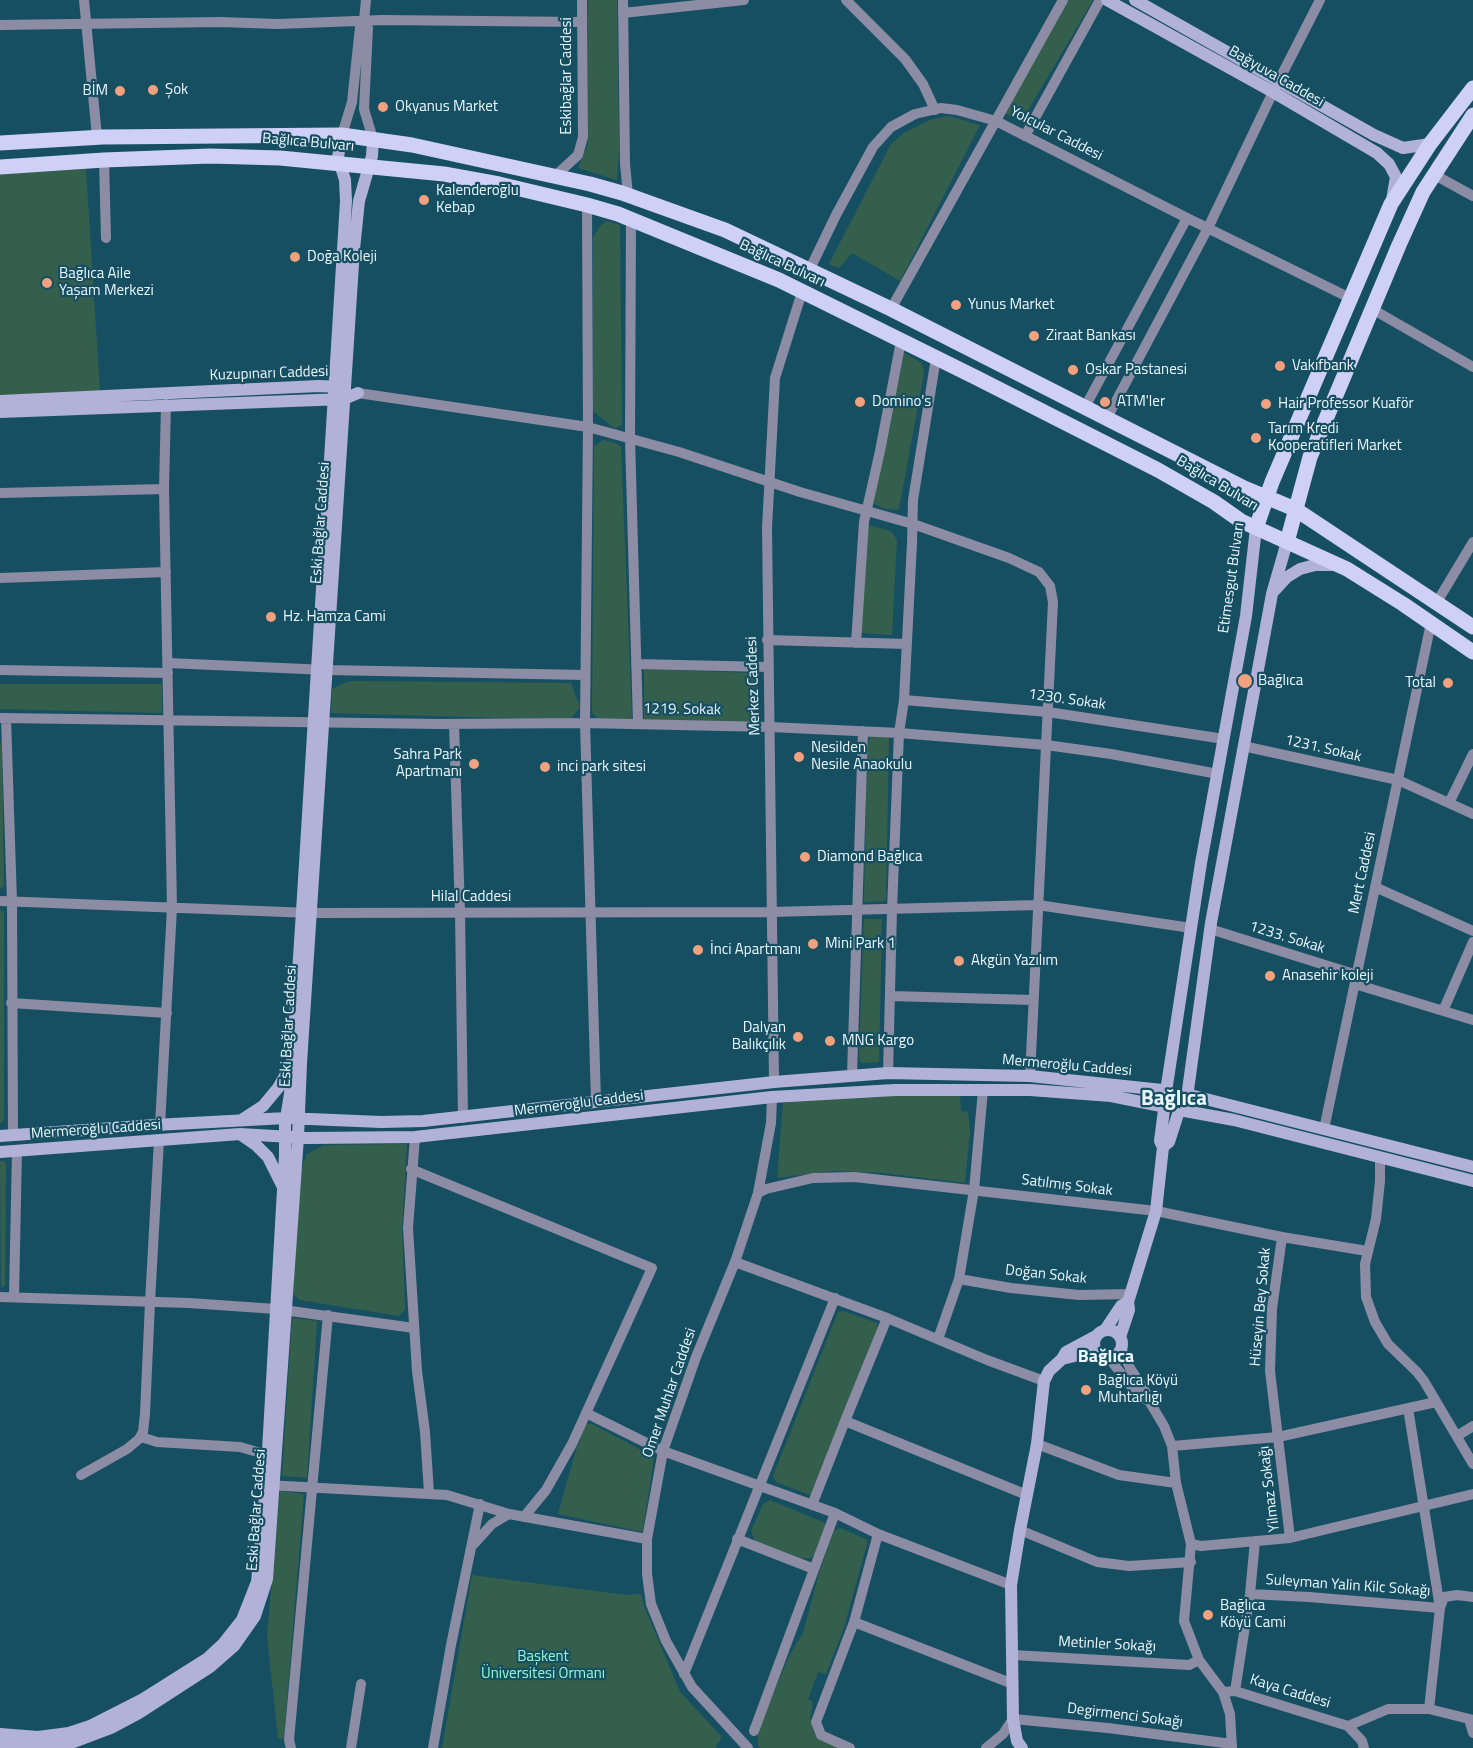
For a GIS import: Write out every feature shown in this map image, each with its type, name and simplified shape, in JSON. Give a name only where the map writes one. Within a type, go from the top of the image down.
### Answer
[{"type":"main road","name":"Etimesgut Bulvarı","points":[[1256,528],[1266,497],[1391,204],[1430,144],[1473,88]]},
{"type":"main road","points":[[1287,542],[1310,457],[1372,309],[1423,192],[1473,115]]},
{"type":"main road","name":"Bağlıca Bulvarı","points":[[0,143],[97,137],[342,135],[373,138],[628,195],[724,230],[891,309],[1084,407],[1266,497],[1295,509],[1473,627]]},
{"type":"main road","name":"Bağlıca Bulvarı","points":[[0,167],[210,156],[257,157],[369,166],[444,174],[499,184],[587,205],[631,219],[727,258],[802,292],[1188,486],[1241,521],[1347,569],[1473,652]]},
{"type":"street","points":[[84,0],[97,137]]},
{"type":"street","points":[[339,393],[346,201],[345,180],[339,164],[338,151],[352,102],[360,27],[364,20],[366,0]]},
{"type":"street","name":"Eskibağlar Caddesi","points":[[554,177],[578,155],[583,137],[582,0]]},
{"type":"street","points":[[623,0],[625,164],[628,195]]},
{"type":"street","points":[[623,13],[744,0]]},
{"type":"street","points":[[846,0],[905,59],[923,84],[935,110]]},
{"type":"street","points":[[891,309],[1063,0]]},
{"type":"street","points":[[1025,136],[1100,0]]},
{"type":"street","name":"Bağyuva Caddesi","points":[[1107,0],[1276,87],[1403,148],[1430,144]]},
{"type":"street","name":"Bağyuva Caddesi","points":[[1136,0],[1377,153],[1389,164],[1396,177],[1391,204]]},
{"type":"street","points":[[1107,418],[1208,228],[1320,0]]},
{"type":"street","points":[[364,20],[368,28],[364,109],[373,138]]},
{"type":"street","points":[[0,25],[220,22],[278,24],[364,20],[582,22]]},
{"type":"street","name":"Yolcular Caddesi","points":[[809,271],[873,147],[891,127],[915,114],[941,108],[996,121],[1350,298]]},
{"type":"street","name":"Eski Bağlar Caddesi","points":[[0,1734],[49,1736],[69,1733],[90,1726],[143,1699],[208,1658],[223,1644],[242,1620],[257,1582],[271,1485],[268,1455],[280,1309],[300,1118],[300,1063],[307,912],[339,393],[359,201],[374,147],[373,138]]},
{"type":"street","points":[[104,160],[106,238]]},
{"type":"street","points":[[1433,174],[1473,196]]},
{"type":"street","points":[[587,205],[588,427],[585,723],[596,1102]]},
{"type":"street","points":[[1084,407],[1187,218]]},
{"type":"street","points":[[631,219],[630,438],[638,724]]},
{"type":"street","name":"Merkez Caddesi","points":[[774,1082],[767,528],[775,378],[802,292]]},
{"type":"street","points":[[1372,309],[1473,367]]},
{"type":"street","points":[[856,643],[863,529],[901,341]]},
{"type":"street","points":[[888,1073],[891,910],[913,500],[936,358]]},
{"type":"street","name":"Kuzupınarı Caddesi","points":[[0,412],[339,393]]},
{"type":"street","points":[[358,393],[588,427],[630,438],[913,524],[1032,567],[1046,579],[1052,592],[1053,602],[1030,1076]]},
{"type":"street","name":"Kuzupınarı Caddesi","points":[[0,400],[358,393]]},
{"type":"street","points":[[160,1125],[172,908],[164,489],[166,404]]},
{"type":"street","points":[[0,493],[164,489]]},
{"type":"street","name":"Etimesgut Bulvarı","points":[[1164,1087],[1246,616],[1256,528]]},
{"type":"street","points":[[1163,1148],[1169,1142],[1181,1113],[1189,1105],[1210,929],[1272,594],[1287,542]]},
{"type":"street","points":[[1437,602],[1473,542]]},
{"type":"street","points":[[1272,594],[1281,582],[1300,569],[1323,564],[1347,569]]},
{"type":"street","points":[[0,578],[166,572]]},
{"type":"street","name":"Mert Caddesi","points":[[1324,1129],[1431,623]]},
{"type":"street","points":[[767,640],[907,644]]},
{"type":"street","points":[[636,664],[768,667]]},
{"type":"street","points":[[0,670],[168,668],[585,675]]},
{"type":"street","name":"1230. Sokak","points":[[904,700],[1048,712],[1224,739]]},
{"type":"street","points":[[3,718],[12,902],[6,1136]]},
{"type":"street","name":"1219. Sokak","points":[[3,718],[318,723],[585,723],[863,731],[1046,745],[1111,754],[1218,774]]},
{"type":"street","points":[[454,724],[463,1118]]},
{"type":"street","points":[[852,1075],[863,731]]},
{"type":"street","name":"1231. Sokak","points":[[1243,746],[1398,780],[1473,814]]},
{"type":"street","points":[[1449,802],[1473,754]]},
{"type":"street","points":[[1375,887],[1473,931]]},
{"type":"street","name":"Hilal Caddesi","points":[[0,901],[307,912],[771,912],[1038,905],[1191,928]]},
{"type":"street","name":"Eski Bağlar Caddesi","points":[[0,1743],[55,1745],[97,1734],[139,1713],[224,1657],[247,1630],[263,1594],[270,1563],[271,1485],[280,1309],[286,1118],[307,912]]},
{"type":"street","name":"1233. Sokak","points":[[1210,929],[1473,1020]]},
{"type":"street","points":[[1443,1011],[1473,942]]},
{"type":"street","points":[[890,996],[1033,1000]]},
{"type":"street","points":[[11,1003],[167,1013]]},
{"type":"street","points":[[241,1120],[263,1106],[278,1088],[291,1065]]},
{"type":"street","name":"Mermeroğlu Caddesi","points":[[6,1136],[286,1118],[381,1122],[463,1118],[774,1082],[888,1073],[1030,1076],[1164,1087]]},
{"type":"street","points":[[1062,1359],[1071,1359],[1087,1353],[1115,1356],[1121,1342],[1129,1310],[1129,1298],[1156,1211],[1163,1148],[1160,1141],[1163,1108],[1160,1096],[1164,1087],[1180,1084],[1189,1092],[1473,1167]]},
{"type":"street","name":"Mermeroğlu Caddesi","points":[[0,1152],[240,1134],[268,1134],[285,1137],[415,1137],[772,1097],[895,1090],[1030,1090],[1111,1096],[1163,1108]]},
{"type":"street","points":[[938,1339],[959,1279],[974,1190],[984,1090]]},
{"type":"street","name":"Omer Muhlar Caddesi","points":[[748,1748],[692,1687],[666,1641],[651,1604],[647,1574],[647,1539],[663,1451],[696,1357],[735,1262],[758,1193],[771,1123],[772,1097]]},
{"type":"street","points":[[1163,1108],[1173,1114],[1234,1120],[1473,1181]]},
{"type":"street","points":[[240,1134],[268,1157],[283,1189]]},
{"type":"street","points":[[415,1137],[408,1228],[414,1328],[429,1493]]},
{"type":"street","points":[[81,1475],[127,1449],[141,1437],[145,1414],[159,1140]]},
{"type":"street","points":[[14,1297],[17,1151]]},
{"type":"street","points":[[1380,1157],[1377,1211],[1367,1251],[1366,1297],[1375,1322],[1388,1344],[1418,1372],[1473,1464]]},
{"type":"street","points":[[411,1169],[652,1268],[572,1444],[546,1490],[524,1517]]},
{"type":"street","name":"Satılmış Sokak","points":[[758,1193],[793,1182],[838,1176],[1156,1211]]},
{"type":"street","name":"Hüseyin Bey Sokak","points":[[1156,1211],[1282,1237],[1272,1309],[1270,1371],[1278,1437]]},
{"type":"street","points":[[1282,1237],[1367,1251]]},
{"type":"street","points":[[735,1262],[887,1318],[1044,1381]]},
{"type":"street","name":"Doğan Sokak","points":[[959,1279],[1011,1288],[1129,1298]]},
{"type":"street","points":[[0,1297],[280,1309],[414,1328]]},
{"type":"street","points":[[684,1674],[835,1298]]},
{"type":"street","points":[[1129,1298],[1094,1343],[1139,1396],[1149,1401]]},
{"type":"street","points":[[291,1748],[289,1740],[328,1315]]},
{"type":"street","points":[[812,1505],[887,1318]]},
{"type":"street","points":[[1022,1748],[1017,1741],[1013,1719],[1011,1585],[1037,1444],[1044,1381],[1066,1352],[1100,1333],[1112,1330],[1121,1342],[1130,1368],[1160,1418],[1172,1446],[1176,1484],[1191,1544],[1184,1621],[1199,1660],[1223,1692],[1230,1714],[1232,1746]]},
{"type":"street","points":[[1172,1446],[1278,1437],[1436,1402]]},
{"type":"street","points":[[1408,1408],[1440,1608],[1429,1709]]},
{"type":"street","points":[[586,1413],[663,1451],[835,1513],[878,1534],[1011,1585]]},
{"type":"street","points":[[845,1421],[1027,1495]]},
{"type":"street","points":[[1457,1436],[1473,1426]]},
{"type":"street","points":[[141,1437],[157,1442],[225,1445],[268,1455]]},
{"type":"street","name":"Yilmaz Sokağı","points":[[1278,1437],[1290,1538]]},
{"type":"street","points":[[1037,1444],[1119,1474],[1176,1484]]},
{"type":"street","points":[[271,1485],[429,1493],[460,1497],[509,1514],[647,1539]]},
{"type":"street","points":[[1191,1544],[1201,1546],[1290,1538],[1473,1494]]},
{"type":"street","points":[[433,1748],[451,1645],[480,1504]]},
{"type":"street","points":[[754,1731],[835,1513]]},
{"type":"street","points":[[472,1546],[492,1524],[509,1514]]},
{"type":"street","points":[[1020,1530],[1097,1562],[1129,1566],[1191,1562]]},
{"type":"street","points":[[850,1748],[821,1735],[816,1722],[854,1622],[878,1534]]},
{"type":"street","points":[[737,1539],[814,1569]]},
{"type":"street","points":[[1235,1691],[1250,1594],[1255,1541]]},
{"type":"street","name":"Suleyman Yalin Kilc Sokağı","points":[[1250,1594],[1440,1608],[1444,1597],[1457,1594],[1473,1597]]},
{"type":"street","points":[[854,1622],[1013,1684]]},
{"type":"street","name":"Metinler Sokağı","points":[[1013,1655],[1189,1665],[1199,1660]]},
{"type":"street","points":[[351,1748],[361,1684]]},
{"type":"street","name":"Kaya Caddesi","points":[[1223,1692],[1235,1691],[1348,1726]]},
{"type":"street","points":[[1364,1748],[1362,1741],[1348,1726],[1388,1710],[1429,1709],[1471,1719],[1473,1733]]},
{"type":"street","points":[[986,1748],[1003,1734],[1013,1719]]},
{"type":"street","name":"Degirmenci Sokağı","points":[[1013,1719],[1108,1728],[1232,1746]]},
{"type":"green space","points":[[588,0],[617,0],[619,149],[617,180],[578,168],[588,144]]},
{"type":"green space","points":[[1065,0],[1092,0],[1092,2],[1021,122],[1003,112]]},
{"type":"green space","points":[[948,116],[980,125],[900,281],[852,253],[839,268],[829,264],[891,144],[904,133],[930,120]]},
{"type":"green space","name":"Bağlıca Aile Yaşam Merkezi","points":[[86,169],[100,392],[0,396],[0,174]]},
{"type":"green space","points":[[607,221],[620,225],[622,425],[614,428],[593,411],[593,237],[601,225]]},
{"type":"green space","points":[[904,353],[922,363],[924,373],[899,509],[895,510],[873,503]]},
{"type":"green space","points":[[603,440],[621,447],[632,719],[598,719],[592,713],[594,446]]},
{"type":"green space","points":[[867,525],[891,531],[897,540],[892,635],[861,633]]},
{"type":"green space","points":[[644,669],[751,673],[758,678],[758,718],[753,723],[644,720]]},
{"type":"green space","points":[[349,681],[571,683],[580,707],[570,720],[331,713],[332,689]]},
{"type":"green space","points":[[0,684],[162,684],[162,713],[0,709]]},
{"type":"green space","points":[[889,736],[886,901],[864,902],[867,747],[870,737]]},
{"type":"green space","points":[[0,740],[4,886],[0,889]]},
{"type":"green space","points":[[0,909],[4,912],[4,1120],[0,1124]]},
{"type":"green space","points":[[864,919],[882,919],[879,1062],[861,1063],[859,1057]]},
{"type":"green space","points":[[918,1094],[960,1094],[961,1111],[968,1112],[970,1131],[965,1183],[883,1173],[834,1171],[777,1178],[783,1103]]},
{"type":"green space","points":[[407,1144],[402,1230],[405,1309],[399,1316],[300,1300],[293,1294],[299,1175],[307,1154],[324,1145]]},
{"type":"green space","points":[[0,1161],[6,1163],[5,1285],[1,1288]]},
{"type":"green space","points":[[843,1311],[877,1323],[878,1328],[813,1493],[810,1495],[776,1482],[773,1476],[838,1312]]},
{"type":"green space","points":[[292,1318],[317,1321],[307,1478],[282,1476]]},
{"type":"green space","points":[[586,1424],[592,1424],[654,1457],[643,1532],[558,1514],[576,1450]]},
{"type":"green space","points":[[280,1491],[304,1494],[284,1737],[281,1740],[278,1738],[267,1636]]},
{"type":"green space","points":[[770,1500],[825,1523],[814,1555],[810,1558],[800,1558],[755,1541],[751,1531],[763,1504]]},
{"type":"green space","points":[[840,1528],[868,1540],[844,1628],[826,1674],[818,1672],[808,1699],[813,1702],[810,1718],[814,1733],[818,1738],[842,1748],[760,1748],[758,1731],[789,1656],[803,1633],[819,1573],[834,1531]]},
{"type":"green space","name":"Başkent Üniversitesi Ormanı","points":[[472,1575],[626,1595],[641,1594],[680,1692],[722,1737],[715,1748],[442,1748]]},
{"type":"place","name":"Şok","points":[[153,90]]},
{"type":"place","name":"BİM","points":[[120,91]]},
{"type":"place","name":"Okyanus Market","points":[[383,107]]},
{"type":"place","name":"Kalenderoğlu Kebap","points":[[424,200]]},
{"type":"place","name":"Doğa Koleji","points":[[295,257]]},
{"type":"place","name":"Bağlıca Aile Yaşam Merkezi","points":[[47,283]]},
{"type":"place","name":"Yunus Market","points":[[956,305]]},
{"type":"place","name":"Ziraat Bankası","points":[[1034,336]]},
{"type":"place","name":"Vakıfbank","points":[[1280,366]]},
{"type":"place","name":"Oskar Pastanesi","points":[[1073,370]]},
{"type":"place","name":"Domino's","points":[[860,402]]},
{"type":"place","name":"ATM'ler","points":[[1105,402]]},
{"type":"place","name":"Hair Professor Kuaför","points":[[1266,404]]},
{"type":"place","name":"Tarım Kredi Kooperatifleri Market","points":[[1256,438]]},
{"type":"place","name":"Hz. Hamza Cami","points":[[271,617]]},
{"type":"place","name":"Bağlıca","points":[[1245,681]]},
{"type":"place","name":"Total","points":[[1448,683]]},
{"type":"place","name":"Nesilden Nesile Anaokulu","points":[[799,757]]},
{"type":"place","name":"Sahra Park Apartmanı","points":[[474,764]]},
{"type":"place","name":"inci park sitesi","points":[[545,767]]},
{"type":"place","name":"Diamond Bağlıca","points":[[805,857]]},
{"type":"place","name":"Mini Park 1","points":[[813,944]]},
{"type":"place","name":"İnci Apartmanı","points":[[698,950]]},
{"type":"place","name":"Akgün Yazılım","points":[[959,961]]},
{"type":"place","name":"Anasehir koleji","points":[[1270,976]]},
{"type":"place","name":"Dalyan Balıkçılık","points":[[798,1037]]},
{"type":"place","name":"MNG Kargo","points":[[830,1041]]},
{"type":"place","name":"Bağlıca Köyü Muhtarlığı","points":[[1086,1390]]},
{"type":"place","name":"Bağlıca Köyü Cami","points":[[1208,1615]]},
{"type":"district","name":"Bağlıca","points":[[1174,1100]]},
{"type":"district","name":"Bağlıca","points":[[1106,1358]]}]
